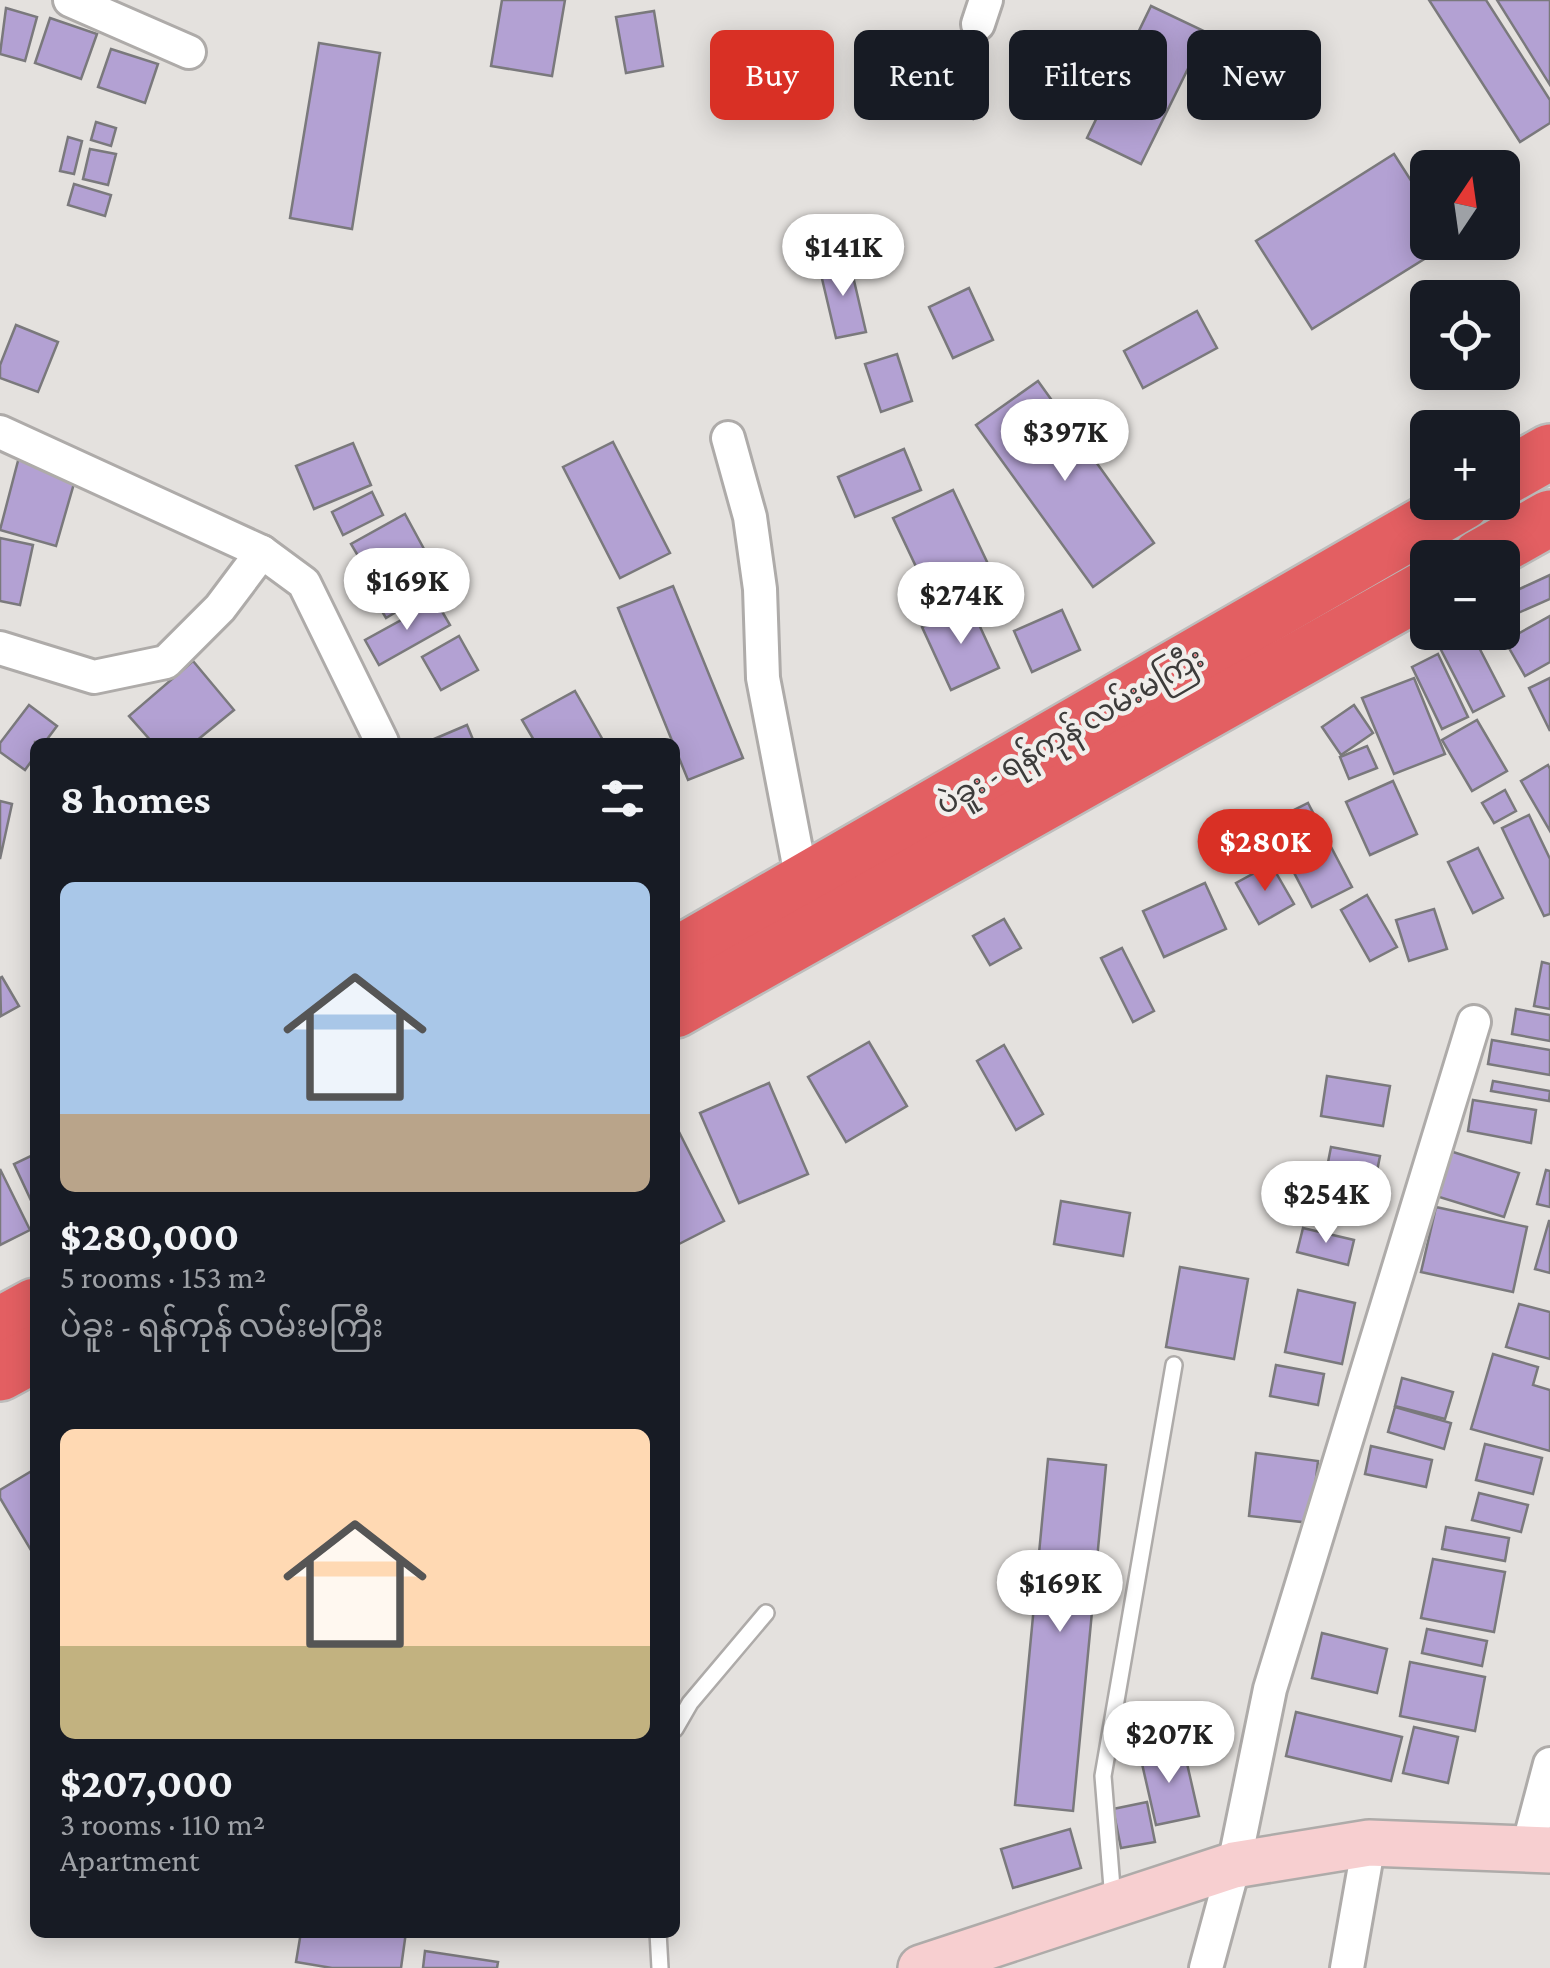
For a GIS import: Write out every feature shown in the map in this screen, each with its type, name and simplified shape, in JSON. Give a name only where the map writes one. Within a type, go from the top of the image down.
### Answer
[{"type":"highway","points":[[1512,540],[1550,518]]},
{"type":"highway","name":"ပဲခူး - ရန်ကုန် လမ်းမကြီး","points":[[680,953],[803,886],[1432,520]]},
{"type":"highway","name":"ပဲခူး - ရန်ကုန် လမ်းမကြီး","points":[[680,1007],[1410,596]]},
{"type":"highway","points":[[0,1325],[30,1309]]},
{"type":"highway","points":[[0,1373],[30,1357]]},
{"type":"street","points":[[70,0],[131,12],[189,52]]},
{"type":"street","points":[[0,432],[262,552],[304,583],[380,738]]},
{"type":"street","points":[[728,438],[750,517],[760,588],[762,678],[803,886]]},
{"type":"street","points":[[0,648],[94,677],[166,662],[220,608],[262,552]]},
{"type":"street","points":[[1206,1968],[1234,1864],[1270,1689],[1474,1022]]},
{"type":"street","points":[[921,1968],[1234,1864],[1369,1843],[1539,1848],[1550,1764]]},
{"type":"street","points":[[1347,1968],[1369,1843]]},
{"type":"lane","points":[[1113,1904],[1104,1776],[1174,1365]]},
{"type":"lane","points":[[680,1720],[766,1613]]},
{"type":"lane","points":[[658,1938],[660,1968]]},
{"type":"building","points":[[502,0],[565,0],[552,76],[491,66]]},
{"type":"building","points":[[1429,0],[1486,0],[1550,100],[1550,123],[1520,142]]},
{"type":"building","points":[[1497,0],[1550,0],[1550,85]]},
{"type":"building","points":[[1151,6],[1202,30],[1187,30],[1187,71],[1167,111],[1167,30],[1139,30]]},
{"type":"building","points":[[6,8],[37,17],[25,61],[0,54]]},
{"type":"building","points":[[654,11],[663,66],[626,73],[616,17]]},
{"type":"building","points":[[50,18],[97,34],[81,79],[35,63]]},
{"type":"building","points":[[319,43],[380,53],[352,229],[290,218]]},
{"type":"building","points":[[111,49],[158,64],[145,103],[98,87]]},
{"type":"building","points":[[1096,120],[1163,120],[1141,164],[1087,138]]},
{"type":"building","points":[[96,122],[116,128],[111,146],[91,140]]},
{"type":"building","points":[[68,137],[82,141],[74,174],[60,171]]},
{"type":"building","points":[[90,149],[116,154],[108,185],[83,179]]},
{"type":"building","points":[[1394,154],[1410,179],[1410,260],[1423,260],[1312,329],[1256,241]]},
{"type":"building","points":[[74,184],[111,195],[105,216],[68,205]]},
{"type":"building","points":[[849,259],[866,332],[836,338],[819,266]]},
{"type":"building","points":[[969,288],[993,340],[953,358],[929,307]]},
{"type":"building","points":[[1197,311],[1217,348],[1143,388],[1124,351]]},
{"type":"building","points":[[16,325],[58,342],[38,392],[0,378],[0,365]]},
{"type":"building","points":[[897,354],[912,401],[881,412],[865,364]]},
{"type":"building","points":[[1038,381],[1154,543],[1093,587],[976,425]]},
{"type":"building","points":[[613,442],[670,553],[620,578],[563,467]]},
{"type":"building","points":[[353,443],[371,485],[314,509],[296,466]]},
{"type":"building","points":[[904,449],[921,490],[855,517],[838,477]]},
{"type":"building","points":[[19,457],[77,473],[56,546],[0,530]]},
{"type":"building","points":[[953,490],[988,564],[928,592],[893,518]]},
{"type":"building","points":[[372,492],[383,515],[343,535],[332,512]]},
{"type":"building","points":[[405,514],[424,549],[371,578],[351,544]]},
{"type":"building","points":[[0,538],[33,545],[20,605],[0,601]]},
{"type":"building","points":[[415,563],[432,590],[386,618],[370,591]]},
{"type":"building","points":[[1550,575],[1550,599],[1520,612],[1520,589]]},
{"type":"building","points":[[673,586],[743,758],[688,780],[680,760],[680,738],[671,738],[618,608]]},
{"type":"building","points":[[436,601],[450,625],[379,665],[365,640]]},
{"type":"building","points":[[970,605],[999,668],[951,690],[922,627]]},
{"type":"building","points":[[1062,610],[1080,650],[1032,672],[1014,631]]},
{"type":"building","points":[[1550,616],[1550,662],[1525,676],[1510,650],[1520,650],[1520,633]]},
{"type":"building","points":[[459,636],[478,670],[441,690],[422,657]]},
{"type":"building","points":[[1441,650],[1480,650],[1504,696],[1473,712]]},
{"type":"building","points":[[1438,654],[1468,717],[1442,729],[1412,667]]},
{"type":"building","points":[[193,661],[234,710],[200,738],[148,738],[129,716]]},
{"type":"building","points":[[1414,678],[1445,754],[1394,774],[1362,698]]},
{"type":"building","points":[[1550,678],[1550,731],[1529,688]]},
{"type":"building","points":[[575,691],[602,738],[533,738],[522,720]]},
{"type":"building","points":[[29,705],[57,726],[48,738],[30,738],[30,763],[25,770],[0,752],[0,743]]},
{"type":"building","points":[[1354,705],[1373,733],[1341,755],[1322,727]]},
{"type":"building","points":[[1477,720],[1507,771],[1472,791],[1442,740]]},
{"type":"building","points":[[467,725],[472,738],[436,738]]},
{"type":"building","points":[[1367,746],[1377,768],[1349,779],[1340,757]]},
{"type":"building","points":[[1548,765],[1550,769],[1550,831],[1521,781]]},
{"type":"building","points":[[1393,781],[1417,834],[1370,855],[1346,802]]},
{"type":"building","points":[[1505,790],[1516,811],[1494,823],[1482,803]]},
{"type":"building","points":[[0,801],[12,804],[0,859]]},
{"type":"building","points":[[1308,803],[1352,887],[1312,907],[1268,823]]},
{"type":"building","points":[[1529,815],[1550,859],[1550,914],[1544,916],[1502,828]]},
{"type":"building","points":[[1478,848],[1503,898],[1473,913],[1448,862]]},
{"type":"building","points":[[1271,864],[1294,904],[1259,924],[1236,883]]},
{"type":"building","points":[[1205,883],[1226,929],[1164,957],[1143,911]]},
{"type":"building","points":[[1367,895],[1397,947],[1370,961],[1341,910]]},
{"type":"building","points":[[1434,909],[1447,949],[1409,961],[1396,920]]},
{"type":"building","points":[[1004,919],[1021,948],[990,965],[973,936]]},
{"type":"building","points":[[1122,948],[1154,1011],[1133,1022],[1101,958]]},
{"type":"building","points":[[1542,962],[1550,964],[1550,1009],[1534,1006]]},
{"type":"building","points":[[0,978],[19,1006],[1,1016]]},
{"type":"building","points":[[1516,1009],[1550,1015],[1550,1041],[1512,1034]]},
{"type":"building","points":[[1492,1040],[1550,1050],[1550,1075],[1488,1064]]},
{"type":"building","points":[[869,1042],[907,1106],[846,1142],[808,1077]]},
{"type":"building","points":[[1004,1045],[1043,1114],[1016,1130],[977,1061]]},
{"type":"building","points":[[1327,1076],[1390,1086],[1383,1126],[1321,1116]]},
{"type":"building","points":[[1493,1081],[1550,1091],[1549,1101],[1491,1091]]},
{"type":"building","points":[[769,1083],[808,1174],[739,1203],[700,1113]]},
{"type":"building","points":[[1473,1100],[1536,1110],[1531,1143],[1468,1131]]},
{"type":"building","points":[[680,1134],[724,1221],[680,1243]]},
{"type":"building","points":[[1331,1147],[1380,1156],[1373,1192],[1324,1183]]},
{"type":"building","points":[[1450,1151],[1519,1173],[1504,1217],[1436,1196]]},
{"type":"building","points":[[30,1156],[30,1198],[14,1164]]},
{"type":"building","points":[[0,1169],[30,1230],[0,1245]]},
{"type":"building","points":[[1546,1170],[1550,1171],[1550,1207],[1537,1204]]},
{"type":"building","points":[[1305,1186],[1343,1196],[1337,1218],[1299,1208]]},
{"type":"building","points":[[1061,1201],[1130,1213],[1123,1256],[1054,1244]]},
{"type":"building","points":[[1436,1207],[1527,1227],[1513,1292],[1421,1272]]},
{"type":"building","points":[[1550,1221],[1550,1273],[1535,1269]]},
{"type":"building","points":[[1303,1228],[1354,1240],[1348,1265],[1297,1252]]},
{"type":"building","points":[[1180,1267],[1248,1279],[1234,1359],[1166,1347]]},
{"type":"building","points":[[1298,1290],[1355,1303],[1342,1364],[1285,1352]]},
{"type":"building","points":[[1519,1304],[1550,1312],[1550,1359],[1506,1347]]},
{"type":"building","points":[[1493,1354],[1538,1367],[1533,1385],[1550,1390],[1550,1451],[1471,1429]]},
{"type":"building","points":[[1276,1365],[1324,1374],[1318,1405],[1270,1396]]},
{"type":"building","points":[[1402,1378],[1453,1392],[1445,1419],[1395,1406]]},
{"type":"building","points":[[1395,1407],[1451,1423],[1444,1449],[1388,1432]]},
{"type":"building","points":[[1485,1444],[1542,1458],[1533,1494],[1476,1480]]},
{"type":"building","points":[[1371,1446],[1432,1460],[1426,1487],[1365,1474]]},
{"type":"building","points":[[1256,1453],[1318,1461],[1311,1523],[1249,1516]]},
{"type":"building","points":[[1048,1459],[1106,1465],[1073,1811],[1015,1805]]},
{"type":"building","points":[[30,1472],[30,1549],[0,1498],[0,1490]]},
{"type":"building","points":[[1479,1493],[1528,1505],[1521,1532],[1472,1520]]},
{"type":"building","points":[[1446,1527],[1509,1538],[1505,1561],[1442,1549]]},
{"type":"building","points":[[1433,1559],[1505,1572],[1494,1632],[1421,1618]]},
{"type":"building","points":[[1427,1629],[1487,1641],[1482,1666],[1422,1653]]},
{"type":"building","points":[[1322,1633],[1387,1649],[1377,1693],[1312,1678]]},
{"type":"building","points":[[1410,1662],[1485,1677],[1475,1731],[1400,1716]]},
{"type":"building","points":[[1296,1712],[1402,1737],[1391,1781],[1286,1756]]},
{"type":"building","points":[[1414,1727],[1458,1737],[1448,1783],[1403,1773]]},
{"type":"building","points":[[1183,1746],[1199,1816],[1156,1825],[1140,1755]]},
{"type":"building","points":[[1147,1802],[1155,1842],[1121,1848],[1113,1809]]},
{"type":"building","points":[[1070,1829],[1081,1868],[1013,1888],[1001,1849]]},
{"type":"building","points":[[300,1938],[405,1938],[401,1968],[332,1968],[296,1962]]},
{"type":"building","points":[[425,1951],[498,1962],[497,1968],[423,1968]]}]
